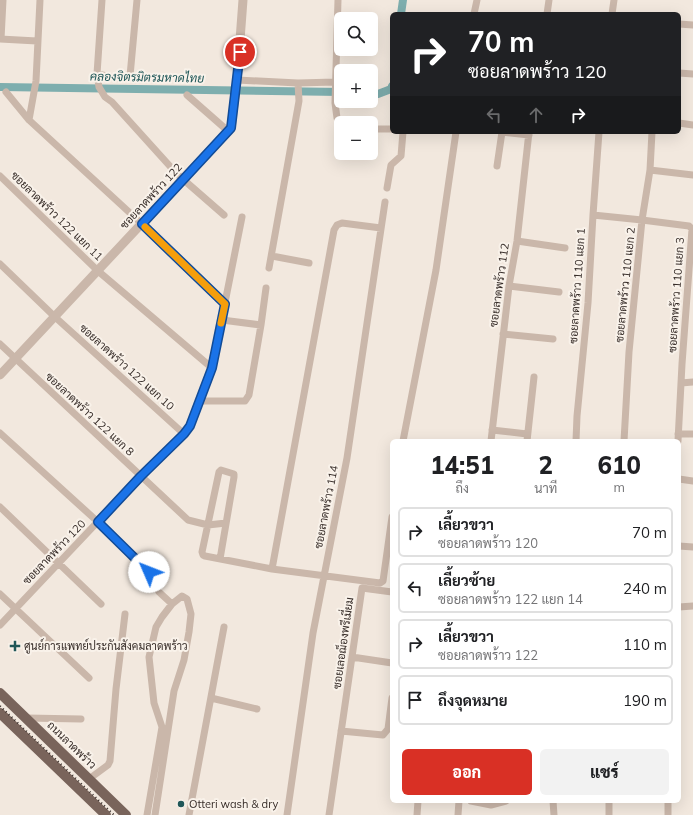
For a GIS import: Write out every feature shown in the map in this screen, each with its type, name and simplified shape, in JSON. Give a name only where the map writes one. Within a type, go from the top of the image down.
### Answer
[{"type":"main road","name":"ถนนลาดพร้าว","points":[[0,693],[126,815]]},
{"type":"main road","points":[[0,714],[106,815]]},
{"type":"street","points":[[4,0],[0,39],[37,41]]},
{"type":"street","points":[[30,120],[36,81],[40,0]]},
{"type":"street","points":[[102,0],[97,74],[98,87],[105,97],[112,102],[183,179],[224,215]]},
{"type":"street","points":[[97,74],[123,79],[130,76],[137,0]]},
{"type":"street","name":"ซอยลาดพร้าว 122","points":[[0,375],[231,128],[237,84],[243,0]]},
{"type":"street","points":[[336,64],[338,0]]},
{"type":"street","points":[[474,12],[476,0]]},
{"type":"street","points":[[547,12],[549,0]]},
{"type":"street","points":[[612,12],[614,0]]},
{"type":"street","points":[[681,24],[693,25]]},
{"type":"street","points":[[681,73],[693,74]]},
{"type":"street","points":[[237,84],[334,85]]},
{"type":"street","points":[[269,268],[299,101],[298,85]]},
{"type":"street","points":[[6,92],[30,120],[142,224],[225,304]]},
{"type":"street","points":[[187,95],[228,132]]},
{"type":"street","points":[[681,123],[693,125]]},
{"type":"street","points":[[378,129],[390,129]]},
{"type":"street","points":[[386,188],[391,164],[401,156],[403,134]]},
{"type":"street","points":[[403,439],[436,270],[456,134]]},
{"type":"street","points":[[497,166],[502,134]]},
{"type":"street","name":"ซอยลาดพร้าว 112","points":[[491,439],[509,286],[517,241],[529,134]]},
{"type":"street","name":"ซอยลาดพร้าว 110 แยก 1","points":[[576,439],[588,303],[592,215],[599,134]]},
{"type":"street","name":"ซอยลาดพร้าว 110 แยก 2","points":[[624,439],[629,352],[642,220],[650,170],[652,134]]},
{"type":"street","points":[[650,170],[693,175]]},
{"type":"street","name":"ซอยลาดพร้าว 122 แยก 11","points":[[0,176],[98,271],[212,368]]},
{"type":"street","name":"ซอยลาดพร้าว 114","points":[[286,815],[314,633],[347,458],[385,202]]},
{"type":"street","name":"ซอยลาดพร้าว 110 แยก 3","points":[[592,215],[689,226],[692,229],[691,269],[681,383],[678,438]]},
{"type":"street","name":"ซอยลาดพร้าว 120","points":[[0,624],[141,476],[184,434],[190,426],[212,368],[242,217]]},
{"type":"street","points":[[272,569],[334,230],[342,223],[381,228]]},
{"type":"street","points":[[517,241],[566,248]]},
{"type":"street","points":[[272,256],[309,263]]},
{"type":"street","name":"ซอยลาดพร้าว 122 แยก 10","points":[[0,264],[55,317],[184,434]]},
{"type":"street","points":[[509,286],[559,292]]},
{"type":"street","points":[[199,401],[245,401],[249,395],[266,288]]},
{"type":"street","points":[[222,320],[261,325]]},
{"type":"street","points":[[503,334],[553,339]]},
{"type":"street","name":"ซอยลาดพร้าว 122 แยก 8","points":[[0,344],[188,520],[208,525],[226,524]]},
{"type":"street","points":[[492,430],[527,437],[534,377]]},
{"type":"street","points":[[681,383],[693,382]]},
{"type":"street","points":[[0,433],[98,522],[149,572]]},
{"type":"street","points":[[678,438],[693,434]]},
{"type":"street","points":[[220,559],[234,475],[221,470],[219,472],[202,552],[203,555],[220,559],[272,569],[324,576],[362,585],[377,584],[383,581],[390,531]]},
{"type":"street","points":[[681,479],[693,481]]},
{"type":"street","points":[[0,508],[101,604]]},
{"type":"street","points":[[681,546],[693,547]]},
{"type":"street","name":"ซอยเลอฌ็องพรีเมี่ยม","points":[[329,815],[362,585],[390,592]]},
{"type":"street","points":[[159,592],[172,604]]},
{"type":"street","points":[[0,594],[89,678]]},
{"type":"street","points":[[147,815],[162,727],[154,703],[149,657],[156,626],[172,604],[182,596],[187,599],[191,614],[184,660],[174,692],[155,815]]},
{"type":"street","points":[[681,607],[693,606]]},
{"type":"street","points":[[89,779],[108,765],[110,761],[116,689],[126,614]]},
{"type":"street","points":[[189,815],[224,627]]},
{"type":"street","points":[[352,657],[390,663]]},
{"type":"street","points":[[211,698],[257,709]]},
{"type":"street","points":[[341,731],[383,734],[387,730],[390,711]]},
{"type":"street","points":[[27,718],[82,719]]},
{"type":"street","points":[[417,815],[418,803]]},
{"type":"street","points":[[458,815],[459,803]]},
{"type":"street","points":[[481,803],[491,805],[498,803]]},
{"type":"street","points":[[554,803],[554,815]]},
{"type":"street","points":[[609,803],[609,815]]},
{"type":"street","points":[[668,803],[668,815]]},
{"type":"waterway","name":"คลองจิตรมิตรมหาดไทย","points":[[401,12],[403,0]]},
{"type":"waterway","name":"คลองจิตรมิตรมหาดไทย","points":[[0,87],[334,92]]},
{"type":"waterway","name":"คลองจิตรมิตรมหาดไทย","points":[[378,94],[390,89]]},
{"type":"railway","points":[[0,706],[114,815]]},
{"type":"slow traffic","points":[[145,227],[225,304],[221,323]]},
{"type":"place","name":"ศูนย์การแพทย์ประกันสังคมลาดพร้าว","points":[[15,646]]},
{"type":"place","name":"Otteri wash & dry","points":[[181,804]]},
{"type":"route","points":[[149,572],[98,522],[141,476],[184,434],[190,426],[212,368],[225,304],[142,224],[231,128],[240,52]]}]
